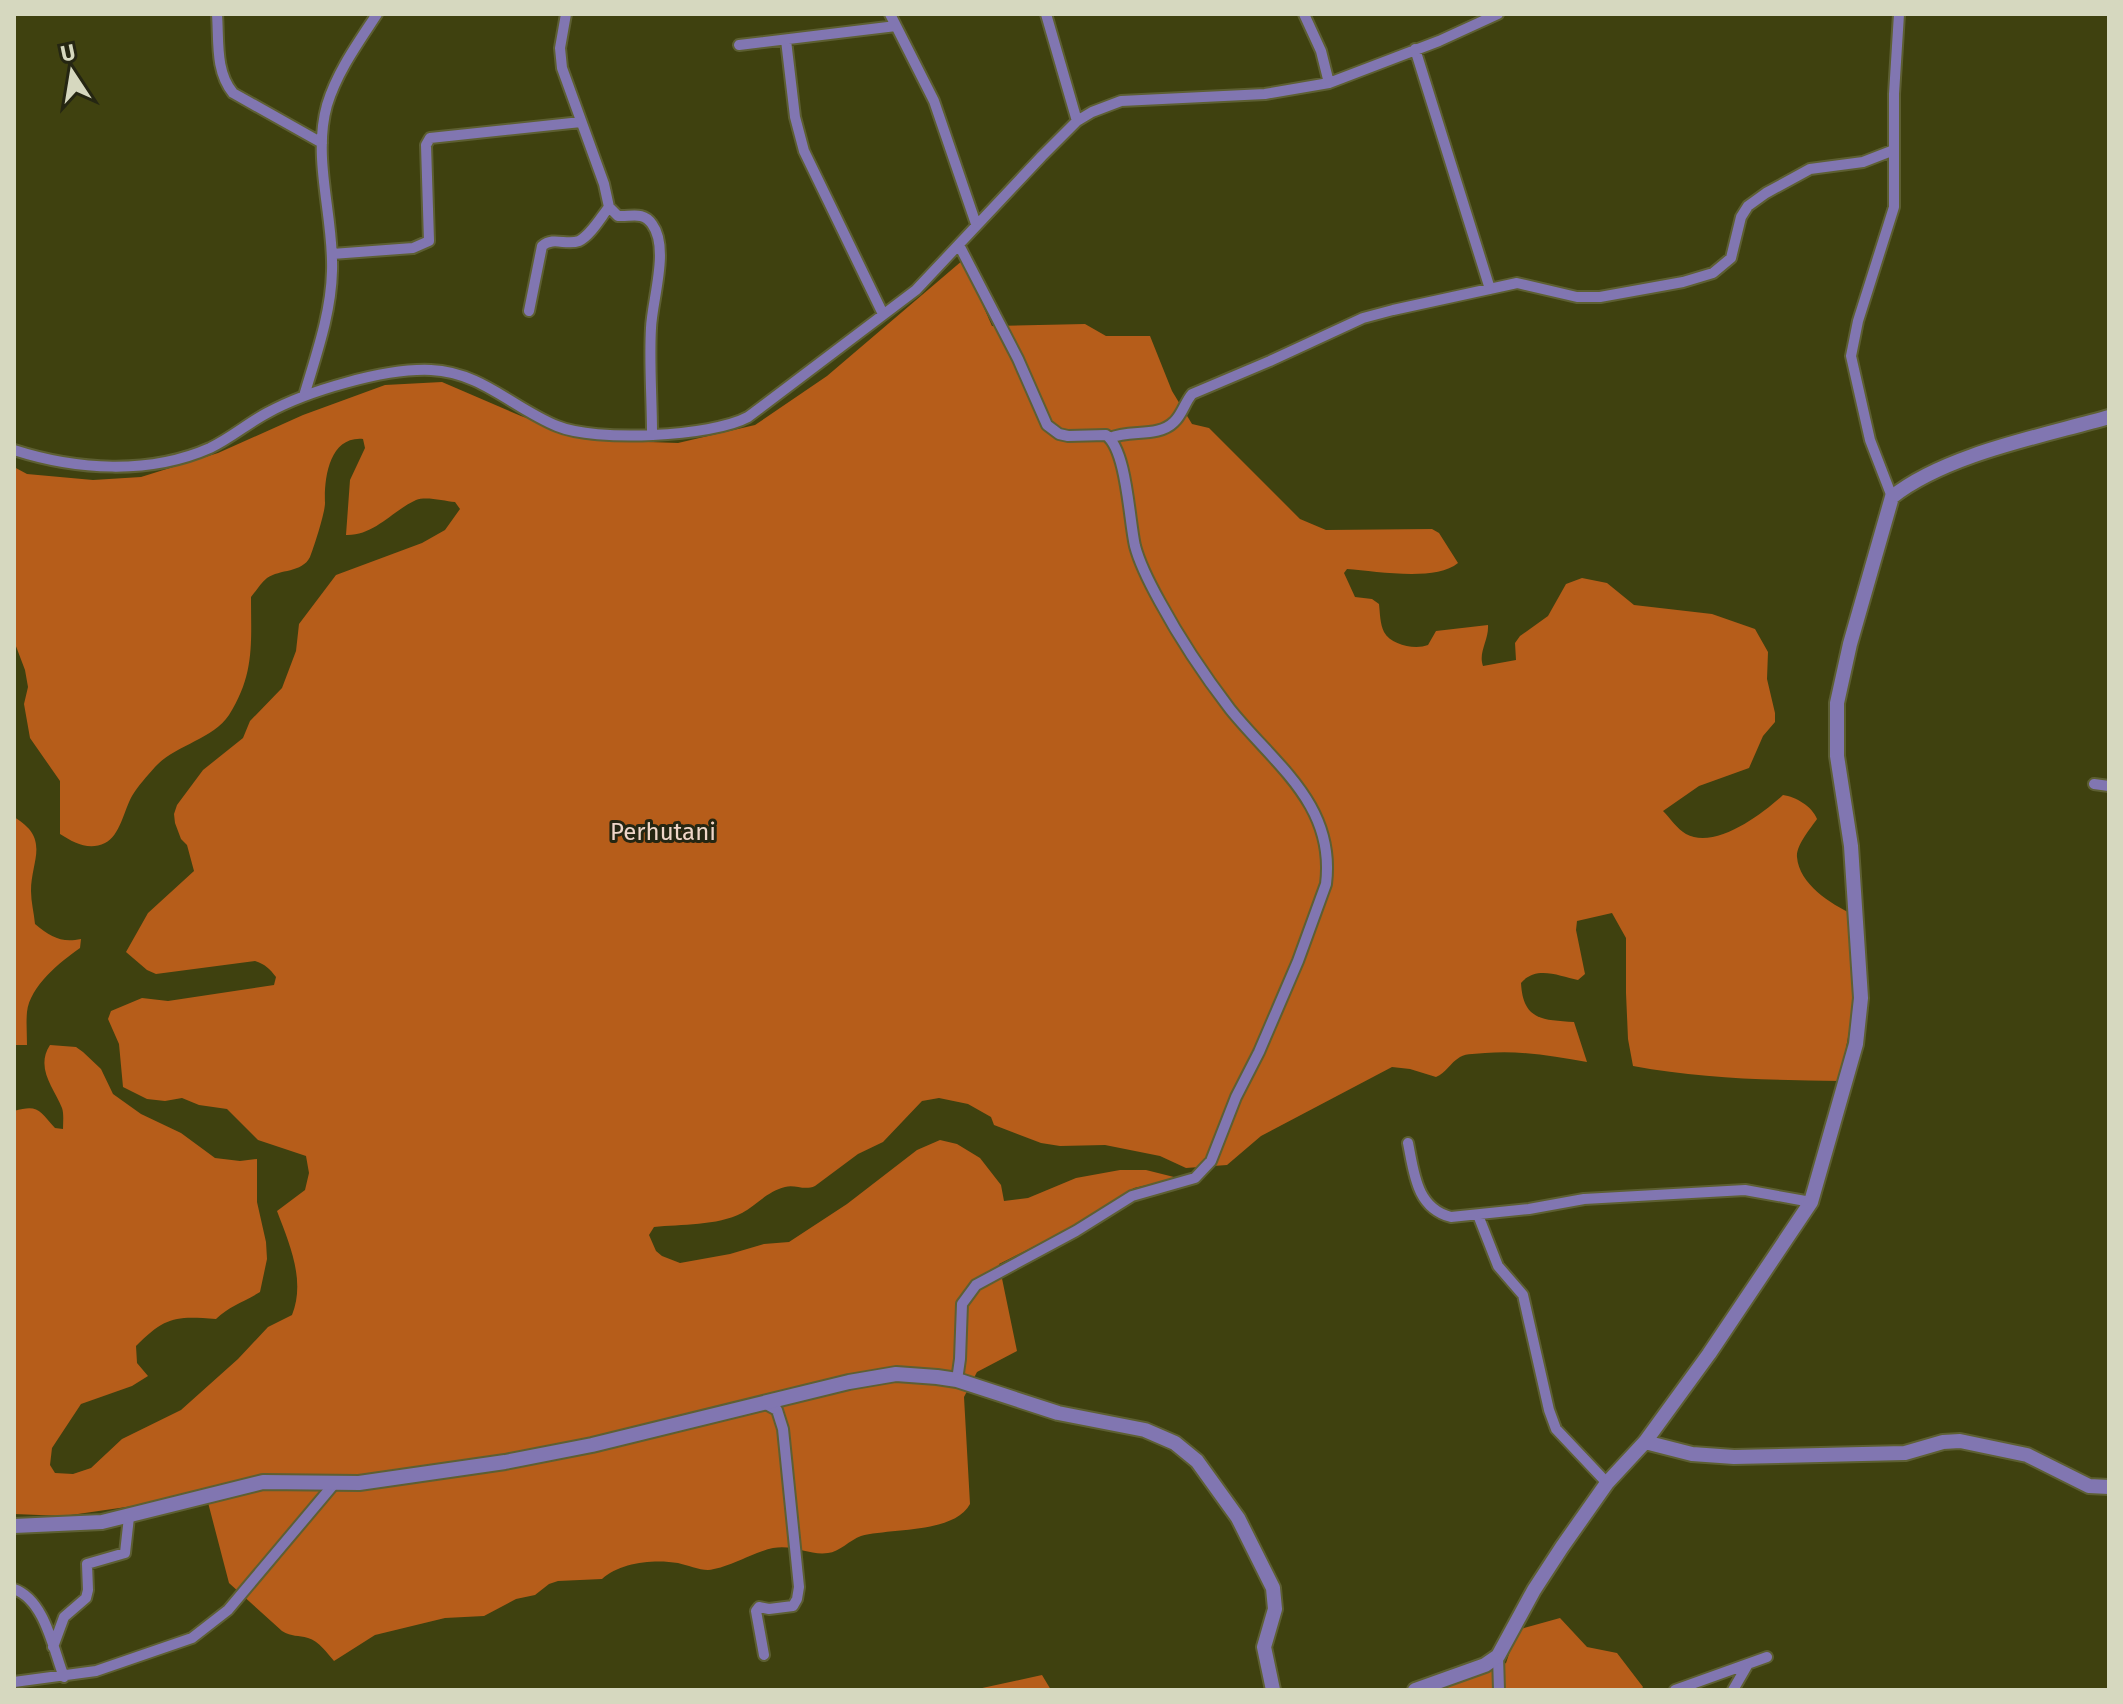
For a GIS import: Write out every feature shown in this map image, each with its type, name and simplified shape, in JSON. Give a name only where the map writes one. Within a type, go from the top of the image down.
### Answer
[{"type":"street","points":[[217,14],[221,73],[233,93],[322,143]]},
{"type":"street","points":[[304,396],[330,301],[332,254],[322,143],[327,106],[345,63],[377,14]]},
{"type":"street","points":[[566,14],[560,58],[604,184],[609,207],[618,216],[644,217],[654,226],[657,235],[660,272],[651,327],[652,433]]},
{"type":"street","points":[[890,14],[934,101],[976,224]]},
{"type":"street","points":[[1046,14],[1077,121]]},
{"type":"street","points":[[1304,14],[1321,51],[1329,83]]},
{"type":"street","points":[[14,450],[87,466],[143,465],[207,449],[269,412],[304,396],[404,372],[441,371],[475,379],[545,420],[569,430],[595,434],[690,434],[735,424],[916,290],[1077,121],[1107,104],[1265,94],[1329,83],[1498,14]]},
{"type":"street","points":[[1415,1690],[1492,1661],[1534,1590],[1607,1483],[1645,1442],[1709,1354],[1811,1202],[1856,1044],[1861,998],[1851,846],[1837,756],[1837,703],[1850,644],[1892,497],[1870,440],[1851,356],[1858,321],[1894,207],[1899,14]]},
{"type":"street","points":[[739,45],[896,26]]},
{"type":"street","points":[[786,40],[797,129],[804,151],[883,314]]},
{"type":"street","points":[[1415,49],[1490,289]]},
{"type":"street","points":[[332,254],[413,248],[429,241],[426,145],[430,138],[581,122]]},
{"type":"street","points":[[959,245],[1018,359],[1047,425],[1059,434],[1068,436],[1098,434],[1110,438],[1168,427],[1178,418],[1192,394],[1363,318],[1523,283],[1577,297],[1600,297],[1683,282],[1713,273],[1731,258],[1741,217],[1748,206],[1766,193],[1810,169],[1863,162],[1894,150]]},
{"type":"street","points":[[529,311],[542,246],[550,241],[572,242],[581,239],[609,207]]},
{"type":"street","points":[[1892,497],[1912,483],[1960,461],[2109,417]]},
{"type":"street","points":[[957,1380],[962,1304],[976,1285],[1076,1231],[1132,1196],[1195,1178],[1211,1161],[1236,1097],[1298,961],[1326,884],[1324,836],[1313,806],[1200,670],[1150,583],[1135,545],[1127,488],[1110,438]]},
{"type":"street","points":[[2094,784],[2109,786]]},
{"type":"street","points":[[1408,1143],[1417,1185],[1425,1200],[1446,1216],[1478,1215],[1584,1199],[1745,1190],[1811,1202]]},
{"type":"street","points":[[1478,1215],[1498,1266],[1523,1295],[1556,1429],[1607,1483]]},
{"type":"street","points":[[14,1526],[88,1524],[129,1517],[257,1483],[369,1482],[505,1462],[592,1445],[849,1382],[896,1374],[957,1380],[1044,1409],[1145,1430],[1175,1443],[1197,1461],[1238,1518],[1273,1588],[1275,1609],[1264,1647],[1273,1690]]},
{"type":"street","points":[[764,1403],[777,1410],[783,1429],[799,1587],[793,1606],[759,1607],[756,1611],[764,1655]]},
{"type":"street","points":[[1645,1442],[1692,1454],[1734,1457],[1905,1453],[1943,1442],[1960,1441],[2027,1455],[2089,1486],[2109,1487]]},
{"type":"street","points":[[14,1682],[96,1671],[155,1652],[201,1631],[228,1610],[334,1484]]},
{"type":"street","points":[[53,1647],[64,1617],[86,1598],[87,1564],[125,1553],[129,1517]]},
{"type":"street","points":[[14,1589],[26,1596],[43,1618],[64,1677]]},
{"type":"street","points":[[1675,1690],[1767,1657]]},
{"type":"street","points":[[1492,1661],[1498,1675],[1499,1690]]},
{"type":"street","points":[[1733,1690],[1748,1664]]},
{"type":"green space","name":"Perhutani","points":[[963,260],[992,326],[1085,324],[1106,336],[1150,336],[1172,391],[1192,424],[1209,428],[1300,519],[1326,530],[1432,529],[1439,533],[1458,563],[1448,569],[1420,574],[1347,569],[1344,573],[1355,597],[1372,599],[1379,604],[1384,632],[1398,643],[1410,647],[1428,645],[1436,631],[1488,625],[1483,666],[1516,660],[1515,643],[1520,636],[1548,616],[1566,584],[1582,578],[1607,583],[1634,605],[1712,614],[1755,629],[1768,652],[1767,679],[1775,722],[1763,736],[1749,768],[1699,786],[1663,811],[1683,832],[1698,838],[1724,834],[1738,828],[1783,795],[1803,803],[1815,814],[1817,819],[1797,852],[1799,867],[1817,892],[1852,914],[1857,988],[1840,1081],[1710,1076],[1633,1066],[1628,1039],[1626,938],[1612,913],[1577,921],[1585,974],[1578,980],[1541,973],[1521,983],[1526,1004],[1536,1016],[1574,1022],[1587,1062],[1498,1052],[1463,1056],[1436,1077],[1392,1067],[1261,1136],[1227,1165],[1186,1168],[1160,1156],[1105,1145],[1060,1146],[1041,1143],[994,1125],[991,1117],[968,1104],[939,1098],[922,1101],[883,1142],[858,1154],[815,1186],[778,1189],[742,1213],[722,1220],[654,1227],[649,1235],[656,1251],[680,1263],[764,1244],[789,1242],[847,1204],[917,1150],[940,1140],[957,1144],[980,1158],[1001,1185],[1004,1201],[1028,1198],[1076,1178],[1120,1170],[1146,1170],[1178,1178],[1134,1188],[1083,1222],[999,1264],[1017,1351],[977,1372],[964,1397],[970,1504],[962,1514],[950,1521],[861,1536],[832,1552],[773,1548],[708,1570],[669,1562],[638,1563],[609,1573],[602,1579],[549,1584],[535,1595],[516,1599],[484,1616],[445,1618],[375,1635],[334,1661],[312,1640],[282,1631],[229,1583],[205,1491],[147,1504],[64,1516],[14,1514],[14,1111],[28,1108],[38,1110],[55,1128],[63,1129],[62,1108],[45,1070],[44,1062],[50,1045],[76,1047],[101,1069],[113,1094],[141,1114],[181,1133],[215,1158],[240,1161],[257,1159],[257,1202],[267,1259],[260,1292],[216,1319],[181,1318],[164,1323],[136,1346],[137,1363],[148,1376],[132,1386],[81,1404],[52,1448],[50,1465],[55,1473],[73,1474],[91,1468],[122,1439],[181,1410],[238,1359],[268,1327],[292,1315],[297,1275],[277,1211],[305,1190],[309,1173],[306,1156],[258,1140],[227,1109],[199,1105],[182,1098],[165,1101],[147,1099],[123,1087],[119,1044],[108,1019],[111,1011],[142,998],[168,1001],[274,985],[274,974],[255,961],[156,974],[126,952],[148,913],[194,871],[187,845],[175,823],[177,805],[203,770],[243,738],[250,721],[282,688],[296,651],[299,624],[336,575],[422,543],[445,530],[460,509],[455,502],[420,499],[365,532],[346,535],[350,480],[365,448],[363,439],[343,444],[328,471],[323,514],[310,557],[302,566],[267,578],[251,597],[250,658],[243,686],[229,715],[213,731],[163,759],[132,796],[110,840],[87,846],[60,834],[60,781],[30,738],[24,704],[28,687],[14,641],[14,467],[27,474],[93,480],[141,477],[218,453],[303,415],[385,385],[442,382],[521,416],[589,440],[678,443],[755,425],[827,376]]},
{"type":"green space","points":[[14,817],[25,825],[36,842],[31,891],[35,924],[56,938],[81,939],[80,948],[55,968],[29,1002],[27,1045],[14,1045]]},
{"type":"green space","points":[[1560,1618],[1587,1647],[1617,1653],[1643,1687],[1641,1690],[1426,1690],[1506,1663],[1517,1630]]},
{"type":"green space","points":[[1042,1675],[1051,1690],[973,1690]]}]
